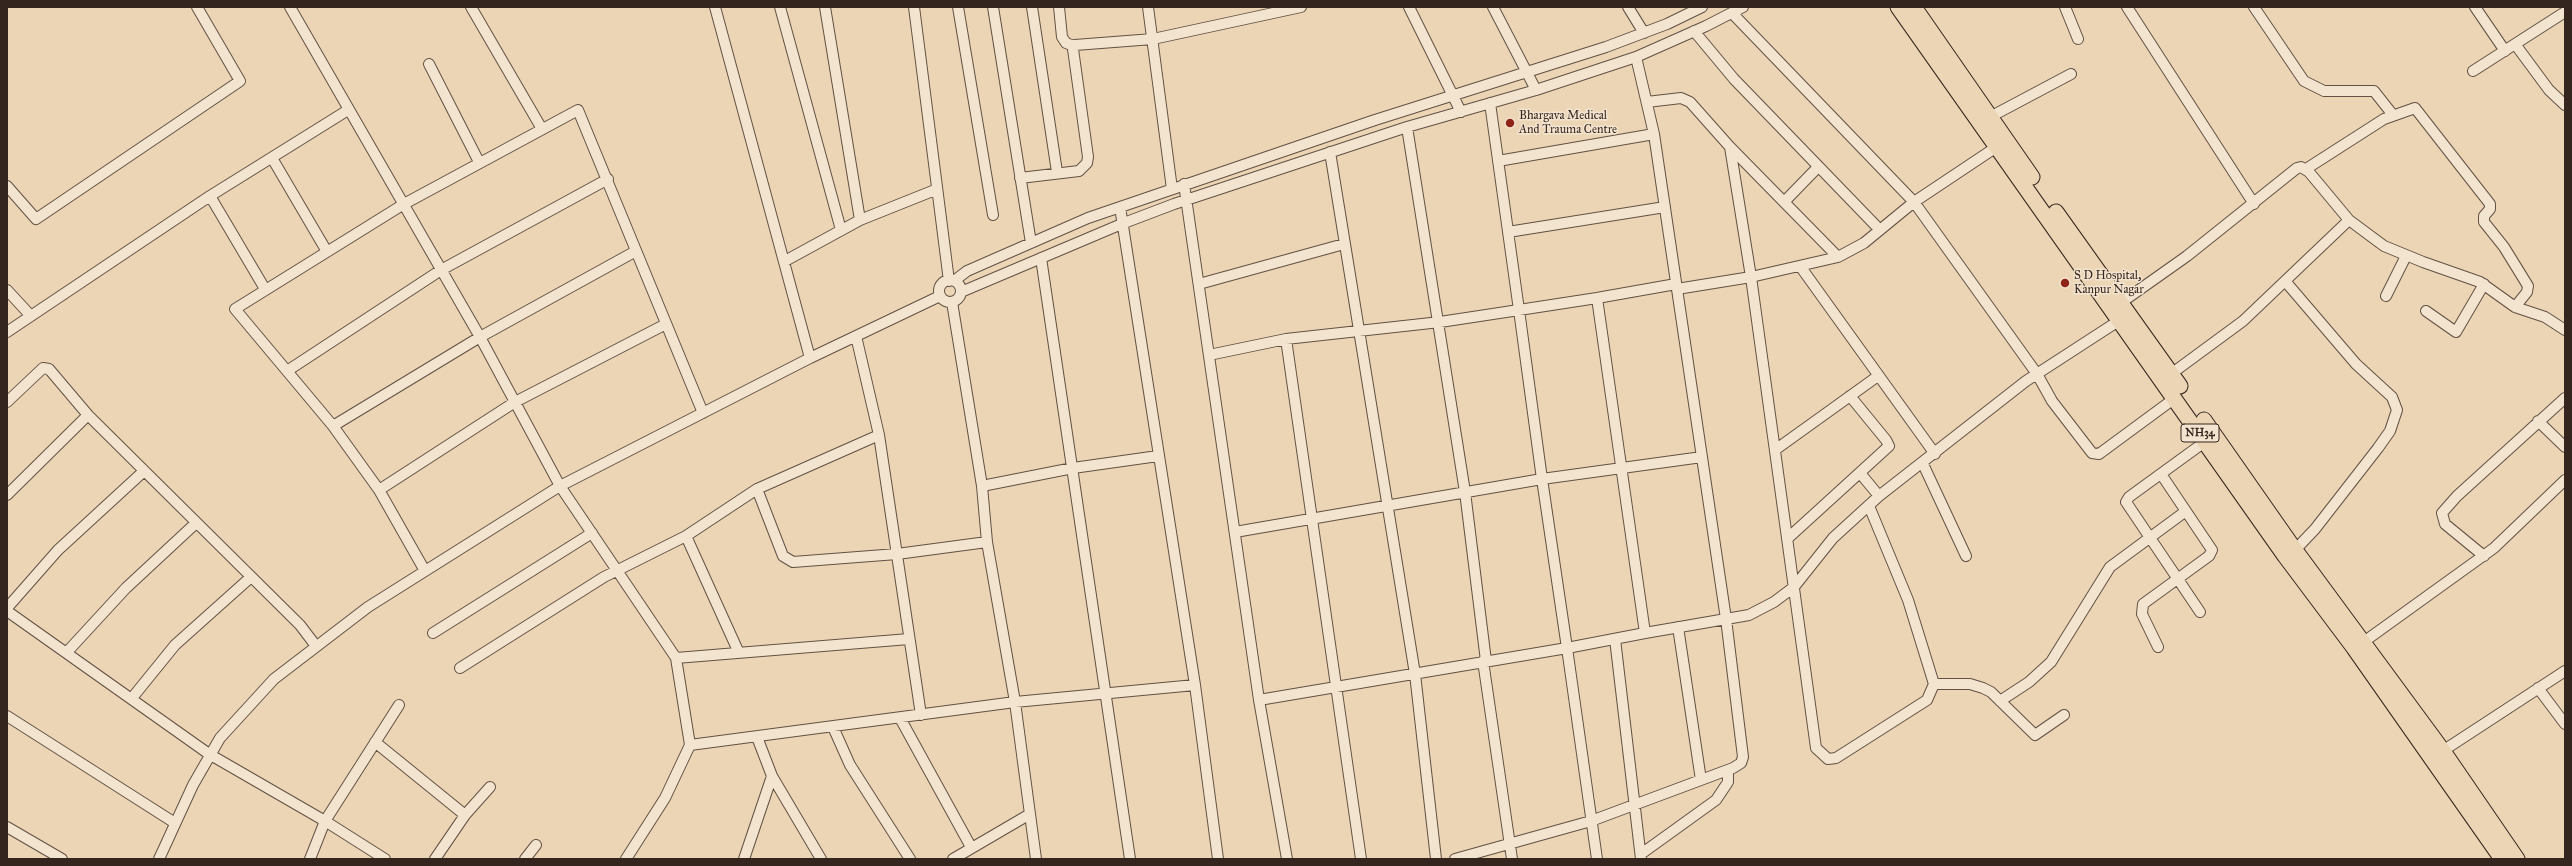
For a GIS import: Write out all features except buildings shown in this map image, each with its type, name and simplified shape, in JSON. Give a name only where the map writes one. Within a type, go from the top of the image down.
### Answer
[{"type":"highway","name":"NH34","points":[[1898,7],[2206,441],[2285,556],[2359,645]]},
{"type":"highway","name":"NH34","points":[[1914,7],[2295,550],[2359,645],[2437,754],[2517,859]]},
{"type":"highway","name":"NH34","points":[[2437,754],[2502,859]]},
{"type":"street","points":[[7,186],[36,219],[240,81],[197,7]]},
{"type":"street","points":[[290,7],[480,337],[560,486],[676,658],[690,745],[665,798],[626,859]]},
{"type":"street","points":[[471,7],[542,129]]},
{"type":"street","points":[[715,7],[785,261],[810,358]]},
{"type":"street","points":[[780,7],[841,230]]},
{"type":"street","points":[[825,7],[860,220]]},
{"type":"street","points":[[914,7],[935,190],[951,281],[959,286],[961,292],[959,298],[952,302],[945,301],[940,296]]},
{"type":"street","points":[[958,7],[992,215]]},
{"type":"street","points":[[993,7],[1031,243]]},
{"type":"street","points":[[1032,7],[1057,172]]},
{"type":"street","points":[[1059,7],[1062,37],[1066,43],[1074,46],[1077,44],[1153,39],[1301,7]]},
{"type":"street","points":[[1148,7],[1172,189]]},
{"type":"street","points":[[1409,7],[1461,112]]},
{"type":"street","points":[[1493,7],[1536,90]]},
{"type":"street","points":[[1628,7],[1644,33]]},
{"type":"street","points":[[940,296],[941,286],[967,271],[1120,207],[1184,184],[1453,94],[1644,33],[1700,7],[1706,26]]},
{"type":"street","points":[[961,292],[1124,223],[1186,200],[1408,127],[1536,90],[1636,57],[1706,26],[1743,7]]},
{"type":"street","points":[[2065,7],[2078,39]]},
{"type":"street","points":[[2127,7],[2254,204]]},
{"type":"street","points":[[2254,7],[2304,81],[2324,91],[2374,92],[2393,115]]},
{"type":"street","points":[[2475,7],[2505,50]]},
{"type":"street","points":[[2473,71],[2565,12]]},
{"type":"street","points":[[1732,13],[1914,202],[2037,374],[2052,401],[2094,455],[2099,454],[2175,398]]},
{"type":"street","points":[[1694,31],[1712,55],[1880,230]]},
{"type":"street","points":[[2515,44],[2549,90],[2565,105]]},
{"type":"street","points":[[1020,178],[1057,172],[1079,171],[1084,168],[1088,157],[1074,46]]},
{"type":"street","points":[[1455,859],[1591,821],[1728,770],[1741,763],[1742,758],[1726,620],[1677,286],[1654,134],[1636,57]]},
{"type":"street","points":[[429,64],[479,162]]},
{"type":"street","points":[[1990,117],[2071,74]]},
{"type":"street","points":[[1647,102],[1681,98],[1690,102],[1730,147],[1838,257]]},
{"type":"street","points":[[1490,103],[1596,859]]},
{"type":"street","points":[[2122,302],[2254,204],[2297,168],[2306,168],[2393,115],[2415,108],[2490,204],[2490,209],[2484,216],[2484,222],[2504,247],[2528,286],[2527,292],[2515,307]]},
{"type":"street","points":[[7,332],[210,196],[348,110]]},
{"type":"street","points":[[426,571],[378,490],[333,426],[235,309],[326,250],[404,204],[479,162],[578,110],[608,179],[703,413]]},
{"type":"street","points":[[1408,127],[1440,322],[1465,492],[1484,661],[1512,859]]},
{"type":"street","points":[[1498,161],[1654,134]]},
{"type":"street","points":[[1209,355],[1286,339],[1440,322],[1677,286],[1751,277],[1838,257],[1864,243],[1914,202],[1998,146]]},
{"type":"street","points":[[1730,147],[1751,277],[1816,748],[1828,759],[1836,758],[1927,700],[1934,684],[1908,600],[1870,506]]},
{"type":"street","points":[[1330,152],[1415,674],[1436,859]]},
{"type":"street","points":[[272,158],[326,250]]},
{"type":"street","points":[[1784,202],[1818,167]]},
{"type":"street","points":[[2306,168],[2349,220],[2384,246],[2406,256],[2468,276],[2484,284],[2515,307],[2545,317],[2565,330]]},
{"type":"street","points":[[287,371],[441,270],[608,179]]},
{"type":"street","points":[[1184,184],[1259,700],[1287,859]]},
{"type":"street","points":[[785,261],[860,220],[935,190]]},
{"type":"street","points":[[210,196],[265,289]]},
{"type":"street","points":[[1120,207],[1124,223],[1158,456],[1195,684],[1218,859]]},
{"type":"street","points":[[1508,232],[1665,207]]},
{"type":"street","points":[[2171,374],[2243,320],[2349,220]]},
{"type":"street","points":[[1199,284],[1344,244]]},
{"type":"street","points":[[333,426],[480,337],[636,251]]},
{"type":"street","points":[[2386,296],[2406,256]]},
{"type":"street","points":[[1041,258],[1130,859]]},
{"type":"street","points":[[1800,266],[1935,454]]},
{"type":"street","points":[[2285,281],[2356,364],[2392,397],[2397,410],[2390,431],[2378,448],[2315,529],[2295,550]]},
{"type":"street","points":[[2426,311],[2450,330],[2458,331],[2484,284]]},
{"type":"street","points":[[7,290],[31,316]]},
{"type":"street","points":[[159,859],[209,754],[243,710],[274,679],[368,607],[560,486],[810,358],[940,296]]},
{"type":"street","points":[[1598,298],[1645,633]]},
{"type":"street","points":[[952,302],[982,486],[987,542],[1015,702],[1036,859]]},
{"type":"street","points":[[1259,700],[1567,648],[1749,615],[1774,602],[1794,587],[1833,538],[1870,506],[1879,496],[1923,464],[2037,374],[2120,320]]},
{"type":"street","points":[[378,490],[515,402],[666,324]]},
{"type":"street","points":[[856,336],[880,435],[921,715]]},
{"type":"street","points":[[1286,339],[1361,859]]},
{"type":"street","points":[[7,402],[43,368],[47,368],[88,416],[300,625],[316,646]]},
{"type":"street","points":[[1775,450],[1878,376]]},
{"type":"street","points":[[1787,539],[1889,446],[1850,396]]},
{"type":"street","points":[[2484,556],[2445,524],[2442,513],[2457,496],[2565,398]]},
{"type":"street","points":[[7,495],[88,416]]},
{"type":"street","points":[[2538,422],[2565,447]]},
{"type":"street","points":[[460,668],[618,571],[686,536],[757,490],[880,435]]},
{"type":"street","points":[[2200,612],[2126,502],[2129,497],[2206,441]]},
{"type":"street","points":[[982,486],[1073,468],[1158,456]]},
{"type":"street","points":[[1235,532],[1387,507],[1542,479],[1702,457]]},
{"type":"street","points":[[1923,464],[1966,556]]},
{"type":"street","points":[[144,472],[58,550],[7,610],[209,754],[325,821],[385,859]]},
{"type":"street","points":[[1860,474],[1879,496]]},
{"type":"street","points":[[2158,647],[2141,610],[2147,600],[2208,556],[2212,550],[2161,474]]},
{"type":"street","points":[[2359,645],[2484,556],[2565,480]]},
{"type":"street","points":[[757,490],[783,556],[788,560],[799,562],[897,554],[987,542]]},
{"type":"street","points":[[2000,701],[2044,670],[2059,651],[2104,573],[2186,511]]},
{"type":"street","points":[[67,652],[126,588],[196,523]]},
{"type":"street","points":[[433,633],[592,533]]},
{"type":"street","points":[[686,536],[739,653]]},
{"type":"street","points":[[132,698],[175,645],[251,578]]},
{"type":"street","points":[[1678,627],[1701,780]]},
{"type":"street","points":[[676,658],[909,639]]},
{"type":"street","points":[[1615,639],[1641,857]]},
{"type":"street","points":[[2437,754],[2565,671]]},
{"type":"street","points":[[690,745],[1015,702],[1195,684]]},
{"type":"street","points":[[1934,684],[1978,686],[1991,692],[2029,732],[2035,735],[2064,715]]},
{"type":"street","points":[[2538,688],[2565,724]]},
{"type":"street","points":[[310,859],[325,821],[399,705]]},
{"type":"street","points":[[7,716],[175,823]]},
{"type":"street","points":[[900,718],[971,847]]},
{"type":"street","points":[[833,727],[850,765],[910,859]]},
{"type":"street","points":[[756,737],[772,776],[820,859]]},
{"type":"street","points":[[375,742],[466,815]]},
{"type":"street","points":[[1641,857],[1716,800],[1728,782],[1728,770]]},
{"type":"street","points":[[744,859],[772,776]]},
{"type":"street","points":[[435,859],[466,815],[490,787]]},
{"type":"street","points":[[953,859],[971,847],[1030,814]]},
{"type":"street","points":[[7,827],[62,859]]},
{"type":"street","points":[[525,859],[536,845]]},
{"type":"place","name":"Bhargava Medical And Trauma Centre","points":[[1510,123]]},
{"type":"place","name":"S D Hospital, Kanpur Nagar","points":[[2065,283]]}]
